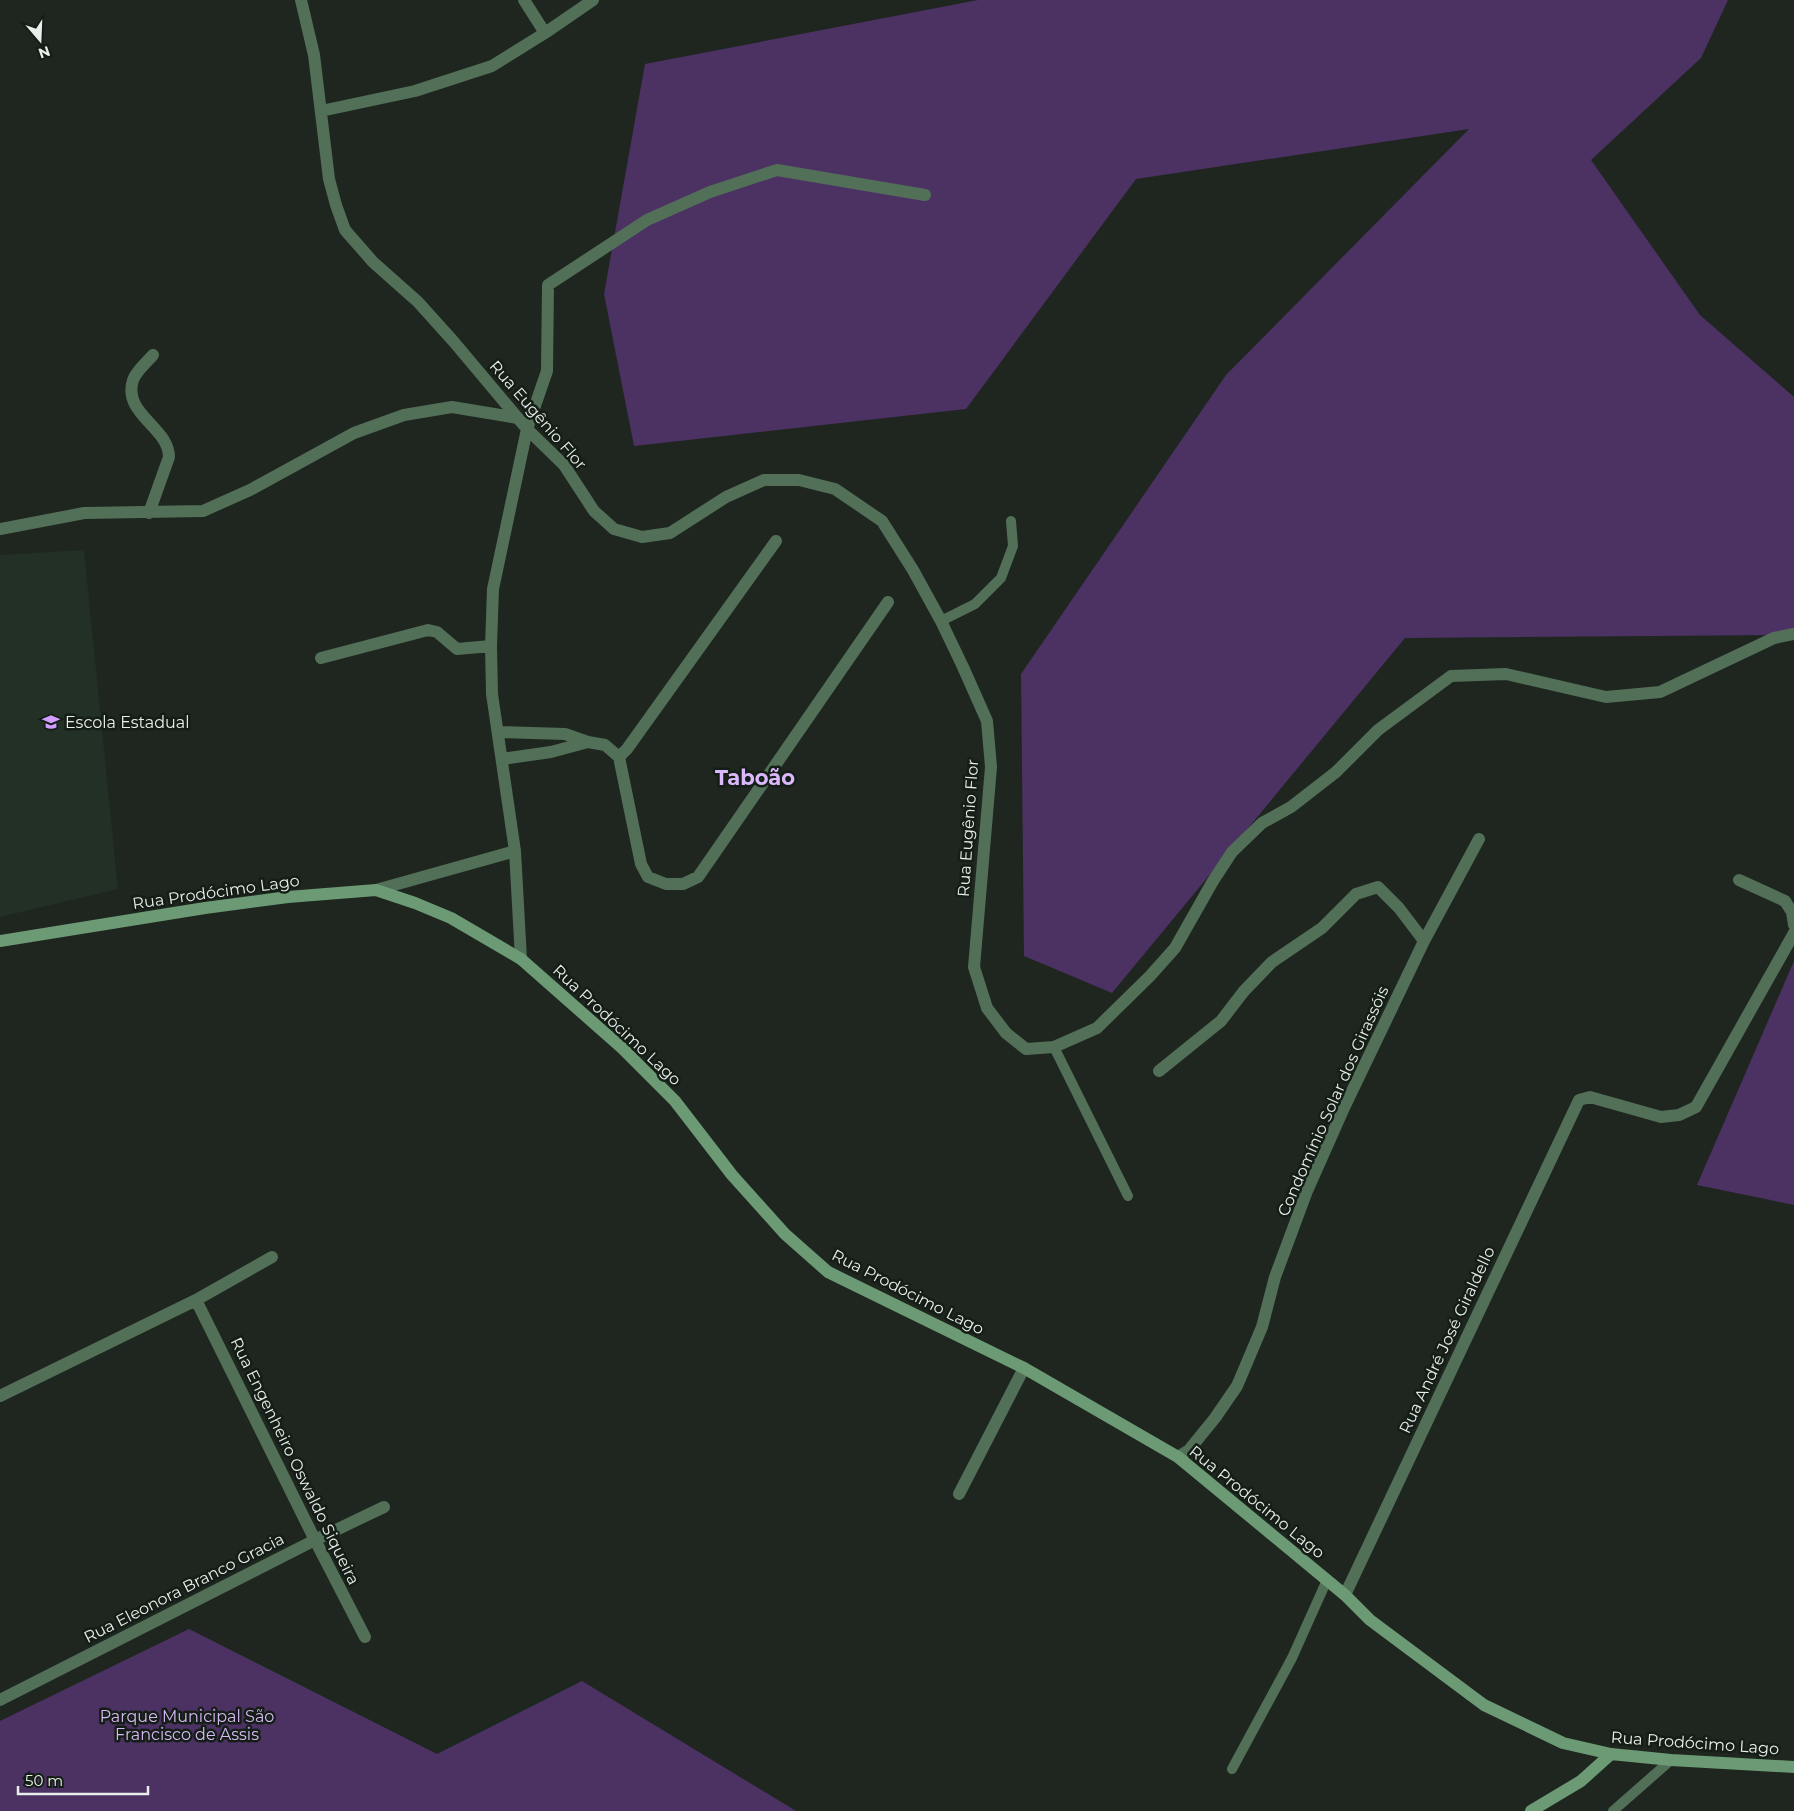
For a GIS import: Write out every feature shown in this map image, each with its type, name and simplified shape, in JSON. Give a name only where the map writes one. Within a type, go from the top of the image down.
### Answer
[{"type":"main road","name":"Rua Prodócimo Lago","points":[[0,941],[205,908],[288,897],[376,890],[415,902],[451,918],[521,959],[622,1048],[675,1101],[732,1175],[785,1234],[828,1272],[957,1337],[1024,1368],[1178,1457],[1328,1580],[1370,1620],[1484,1705],[1563,1743],[1611,1754],[1671,1760],[1794,1767]]},
{"type":"main road","points":[[1531,1811],[1581,1782],[1611,1754]]},
{"type":"street","name":"Rua Eugênio Flor","points":[[301,0],[314,55],[329,178],[345,230],[374,262],[418,302],[454,342],[527,429],[564,465],[594,511],[614,529],[642,537],[670,533],[726,497],[764,480],[799,480],[835,489],[882,521],[913,570],[941,621],[986,721],[991,766],[974,967],[987,1008],[1006,1033],[1026,1048],[1054,1046],[1097,1028],[1150,976],[1175,948],[1213,881],[1232,852],[1262,823],[1290,807],[1318,786],[1336,772],[1378,730],[1451,676],[1506,674],[1606,697],[1660,692],[1774,638],[1794,634]]},
{"type":"street","points":[[524,0],[545,33]]},
{"type":"street","points":[[321,111],[415,91],[492,66],[593,0]]},
{"type":"street","points":[[521,959],[515,851],[492,694],[493,589],[527,429],[547,371],[548,285],[647,220],[710,192],[777,170],[925,195]]},
{"type":"street","points":[[149,513],[169,457],[169,448],[164,439],[136,408],[132,391],[133,378],[153,355]]},
{"type":"street","points":[[0,529],[84,513],[203,511],[250,490],[354,433],[404,415],[452,407],[518,418]]},
{"type":"street","points":[[618,757],[627,749],[776,541]]},
{"type":"street","points":[[498,732],[565,734],[588,742],[605,745],[618,757],[641,864],[648,876],[666,884],[683,884],[698,877],[888,602]]},
{"type":"street","points":[[321,658],[428,630],[437,632],[457,649],[491,646]]},
{"type":"street","points":[[548,734],[551,752]]},
{"type":"street","points":[[502,759],[551,752],[588,742]]},
{"type":"street","name":"Condomínio Solar dos Girassóis","points":[[1178,1457],[1189,1450],[1216,1418],[1237,1386],[1262,1327],[1275,1277],[1307,1190],[1424,941],[1479,839]]},
{"type":"street","points":[[376,890],[515,851]]},
{"type":"street","points":[[1739,880],[1785,901],[1792,912],[1794,925]]},
{"type":"street","points":[[1159,1071],[1221,1021],[1244,991],[1272,962],[1322,928],[1356,894],[1378,887],[1399,908],[1424,941]]},
{"type":"street","name":"Rua André José Giraldello","points":[[1344,1595],[1579,1100],[1590,1097],[1661,1117],[1679,1115],[1696,1107],[1794,933]]},
{"type":"street","points":[[0,1396],[196,1300],[272,1257]]},
{"type":"street","name":"Rua Engenheiro Oswaldo Siqueira","points":[[196,1300],[365,1637]]},
{"type":"street","points":[[959,1494],[1024,1368]]},
{"type":"street","name":"Rua Eleonora Branco Gracia","points":[[0,1700],[315,1540],[384,1507]]},
{"type":"lane","points":[[941,621],[975,604],[1001,578],[1013,546],[1011,520]]},
{"type":"lane","points":[[1054,1046],[1128,1196]]},
{"type":"lane","points":[[1232,1769],[1292,1658],[1328,1580]]},
{"type":"lane","points":[[1613,1811],[1671,1760]]},
{"type":"shaded area","name":"Escola Estadual","points":[[84,550],[118,889],[0,917],[0,555]]},
{"type":"green space","points":[[978,0],[1728,0],[1701,58],[1591,160],[1700,315],[1794,397],[1794,635],[1405,638],[1112,993],[1024,956],[1021,674],[1226,375],[1469,129],[1136,179],[966,409],[634,446],[604,294],[645,64]]},
{"type":"green space","points":[[1794,961],[1794,1205],[1697,1185]]},
{"type":"green space","name":"Parque Municipal São Francisco de Assis","points":[[189,1629],[437,1754],[582,1681],[796,1811],[0,1811],[0,1721]]},
{"type":"place","name":"Escola Estadual","points":[[51,722]]},
{"type":"district","name":"Taboão","points":[[755,777]]}]
